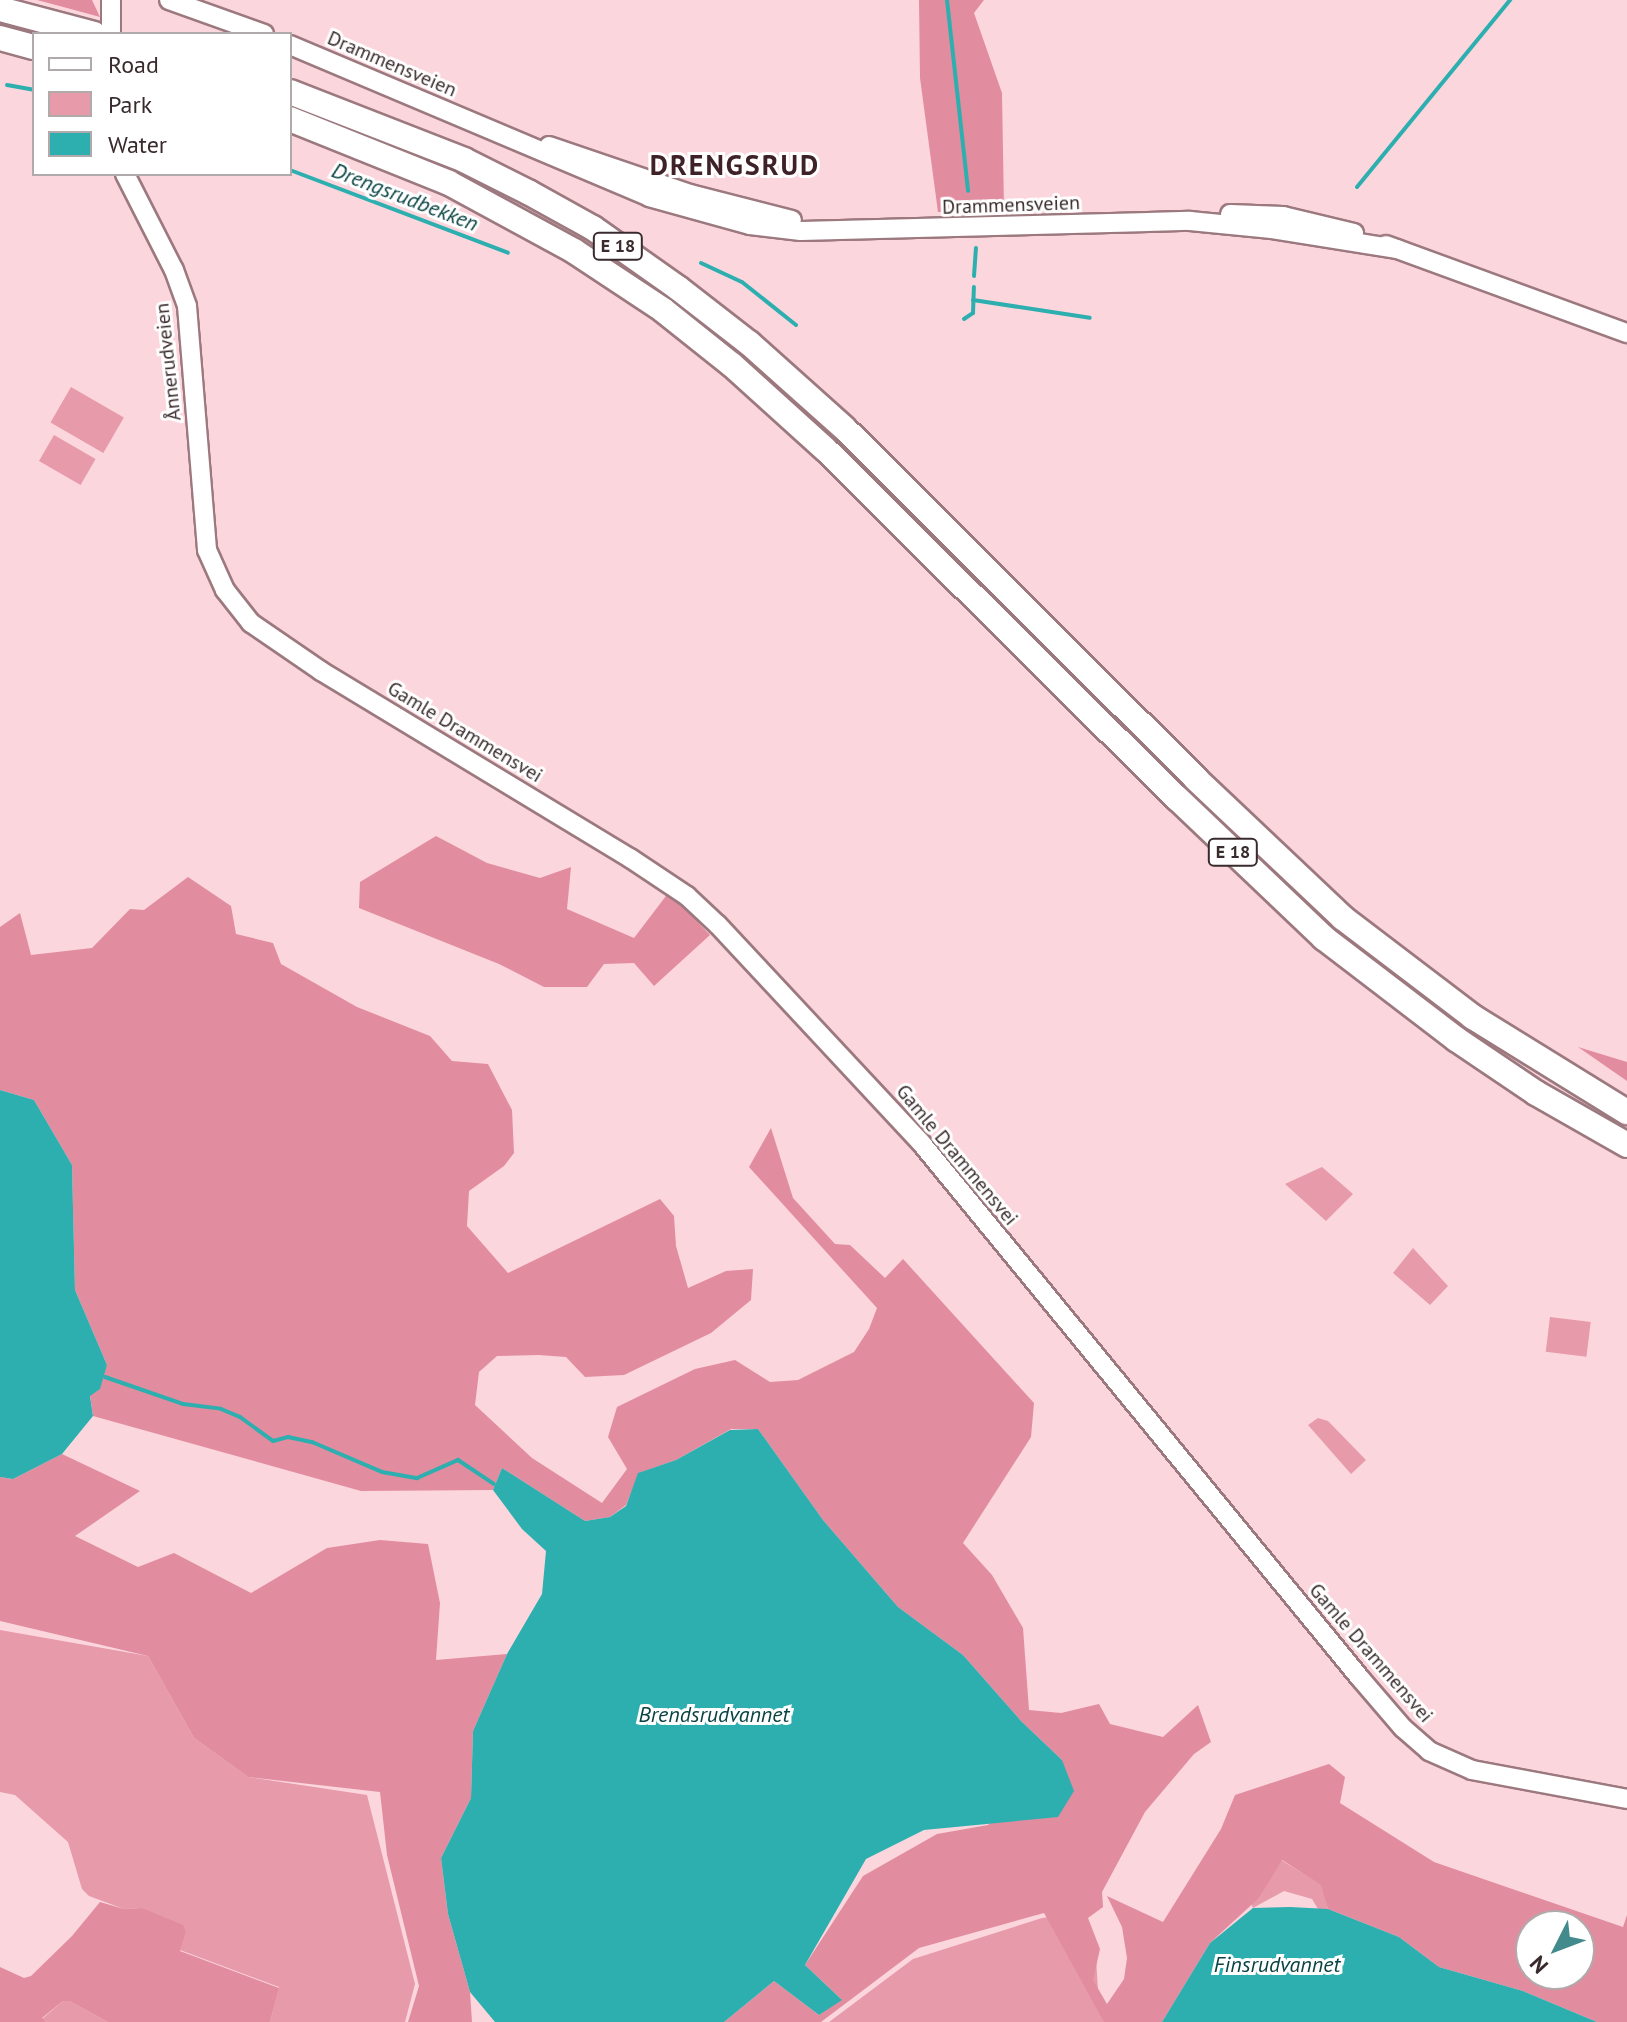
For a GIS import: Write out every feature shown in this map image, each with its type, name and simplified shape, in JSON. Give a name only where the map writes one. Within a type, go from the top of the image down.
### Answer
[{"type":"highway","points":[[0,9],[86,32]]},
{"type":"highway","points":[[0,38],[32,46]]},
{"type":"highway","name":"E 18","points":[[292,93],[451,154],[528,192],[593,228],[678,288],[749,343],[844,428],[1207,789],[1343,918],[1473,1017],[1627,1112]]},
{"type":"highway","name":"E 18","points":[[292,120],[449,183],[574,251],[663,310],[732,365],[825,449],[1177,798],[1324,938],[1456,1039],[1536,1093],[1627,1145]]},
{"type":"main road","points":[[169,0],[258,32]]},
{"type":"main road","points":[[204,0],[259,32]]},
{"type":"main road","points":[[111,32],[116,4]]},
{"type":"main road","name":"Drammensveien","points":[[292,46],[585,172],[711,217],[793,230],[967,229],[1190,221],[1272,229],[1397,249],[1627,333]]},
{"type":"main road","name":"Ånnerudveien","points":[[126,176],[174,270],[187,306],[203,527],[210,558]]},
{"type":"main road","name":"Gamle Drammensvei","points":[[210,558],[237,608],[266,635],[630,858],[687,896],[718,925],[922,1144],[1403,1728],[1429,1751],[1472,1770],[1627,1799]]},
{"type":"green space","points":[[71,387],[124,418],[103,453],[50,423]]},
{"type":"green space","points":[[54,435],[96,459],[81,485],[39,461]]},
{"type":"green space","points":[[1322,1167],[1353,1194],[1326,1221],[1285,1184]]},
{"type":"green space","points":[[1413,1248],[1448,1286],[1430,1305],[1393,1273]]},
{"type":"green space","points":[[1550,1317],[1591,1322],[1586,1357],[1546,1352]]},
{"type":"green space","points":[[1318,1418],[1328,1421],[1366,1460],[1351,1474],[1308,1425]]},
{"type":"green space","points":[[0,1630],[148,1656],[194,1738],[248,1777],[367,1795],[415,1984],[405,2022],[270,2022],[279,1987],[180,1950],[186,1933],[142,1908],[124,1909],[89,1896],[82,1889],[68,1842],[15,1795],[0,1792]]},
{"type":"green space","points":[[1281,1860],[1322,1885],[1328,1909],[1318,1909],[1312,1899],[1284,1891],[1253,1908],[1251,1904],[1260,1897]]},
{"type":"green space","points":[[1082,1913],[1095,1941],[1099,2007],[1104,2022],[829,2022],[913,1959],[1042,1918]]},
{"type":"green space","points":[[63,2001],[69,2001],[108,2022],[46,2022],[42,2019]]},
{"type":"shaded area","points":[[37,0],[92,0],[100,17],[67,8]]},
{"type":"shaded area","points":[[919,0],[984,0],[974,13],[1002,93],[1004,210],[938,212],[920,78]]},
{"type":"shaded area","points":[[436,836],[487,863],[540,878],[571,867],[567,909],[634,938],[669,892],[710,935],[654,986],[634,963],[604,964],[587,987],[544,987],[499,964],[359,908],[360,882]]},
{"type":"shaded area","points":[[188,877],[231,906],[236,934],[273,943],[281,964],[357,1007],[430,1036],[452,1061],[488,1064],[512,1110],[514,1153],[504,1166],[469,1191],[467,1226],[508,1273],[660,1199],[674,1216],[676,1246],[688,1288],[726,1271],[753,1269],[751,1300],[711,1333],[624,1375],[585,1377],[566,1357],[539,1355],[497,1356],[479,1372],[475,1405],[532,1458],[602,1503],[627,1469],[608,1437],[617,1407],[695,1369],[735,1360],[770,1382],[798,1380],[854,1352],[869,1329],[877,1308],[749,1167],[771,1128],[793,1198],[835,1244],[850,1245],[885,1278],[903,1259],[1034,1403],[1031,1437],[963,1543],[992,1575],[1023,1628],[1029,1710],[1061,1713],[1099,1704],[1110,1724],[1163,1737],[1198,1705],[1211,1742],[1194,1754],[1145,1812],[1102,1892],[1103,1907],[1088,1918],[1100,1949],[1093,1980],[1107,2004],[1124,1979],[1127,1958],[1122,1927],[1107,1896],[1163,1922],[1221,1829],[1235,1795],[1329,1764],[1345,1777],[1340,1803],[1434,1862],[1574,1910],[1515,1910],[1515,1989],[1439,1967],[1399,1937],[1328,1909],[1321,1885],[1282,1860],[1260,1897],[1210,1943],[1162,2022],[1104,2022],[1044,1913],[919,1948],[821,2022],[724,2022],[774,1981],[819,2015],[841,1999],[805,1965],[863,1876],[937,1834],[988,1825],[1062,1760],[1021,1721],[963,1655],[898,1607],[823,1520],[758,1429],[731,1429],[676,1460],[639,1473],[626,1505],[610,1517],[585,1521],[502,1468],[493,1490],[361,1491],[93,1416],[90,1395],[107,1365],[75,1290],[72,1165],[34,1100],[0,1090],[0,927],[20,913],[31,955],[92,948],[130,909],[144,910]]},
{"type":"shaded area","points":[[1578,1047],[1627,1062],[1627,1081]]},
{"type":"shaded area","points":[[62,1454],[140,1491],[75,1536],[138,1567],[174,1553],[251,1593],[327,1548],[380,1540],[428,1544],[440,1603],[436,1660],[507,1654],[473,1731],[471,1798],[441,1858],[448,1914],[470,1992],[472,2022],[408,2022],[419,1986],[387,1855],[380,1792],[248,1777],[194,1738],[148,1656],[0,1621],[0,1477],[13,1479]]},
{"type":"shaded area","points":[[100,1902],[124,1909],[142,1908],[183,1925],[186,1933],[180,1951],[279,1988],[270,2022],[108,2022],[69,2001],[63,2001],[42,2018],[46,2022],[0,2022],[0,1967],[24,1978],[31,1976],[72,1936]]},
{"type":"shaded area","points":[[1627,1915],[1627,2022],[1597,2022],[1520,1990],[1595,1990],[1595,1917],[1623,1927]]},
{"type":"water","points":[[0,1090],[34,1100],[72,1165],[75,1290],[107,1365],[100,1389],[90,1396],[93,1416],[62,1454],[13,1479],[0,1477]]},
{"type":"water","name":"Brendsrudvannet","points":[[758,1429],[823,1520],[898,1607],[963,1655],[1021,1721],[1062,1760],[1074,1791],[1058,1817],[924,1830],[866,1859],[805,1965],[842,2000],[819,2015],[774,1981],[724,2022],[495,2022],[470,1992],[448,1914],[441,1858],[471,1798],[473,1731],[507,1654],[542,1594],[546,1551],[522,1529],[493,1490],[502,1468],[585,1521],[610,1517],[626,1506],[638,1473],[676,1460],[730,1430]]},
{"type":"water","name":"Finsrudvannet","points":[[1253,1908],[1328,1909],[1399,1937],[1439,1967],[1523,1991],[1597,2022],[1162,2022],[1210,1943]]},
{"type":"waterway","name":"Drengsrudbekken","points":[[947,0],[968,191]]},
{"type":"waterway","points":[[1357,187],[1510,0]]},
{"type":"waterway","name":"Drengsrudbekken","points":[[7,85],[32,90]]},
{"type":"waterway","name":"Drengsrudbekken","points":[[292,171],[508,253]]},
{"type":"waterway","points":[[974,276],[976,248]]},
{"type":"waterway","name":"Drengsrudbekken","points":[[701,263],[742,282],[796,325]]},
{"type":"waterway","points":[[964,319],[973,313],[974,287]]},
{"type":"waterway","points":[[973,300],[1090,318]]},
{"type":"waterway","points":[[105,1377],[183,1404],[221,1409],[240,1417],[273,1441],[288,1437],[312,1442],[382,1472],[417,1478],[458,1460],[494,1484]]},
{"type":"district","name":"DRENGSRUD","points":[[735,165]]}]
